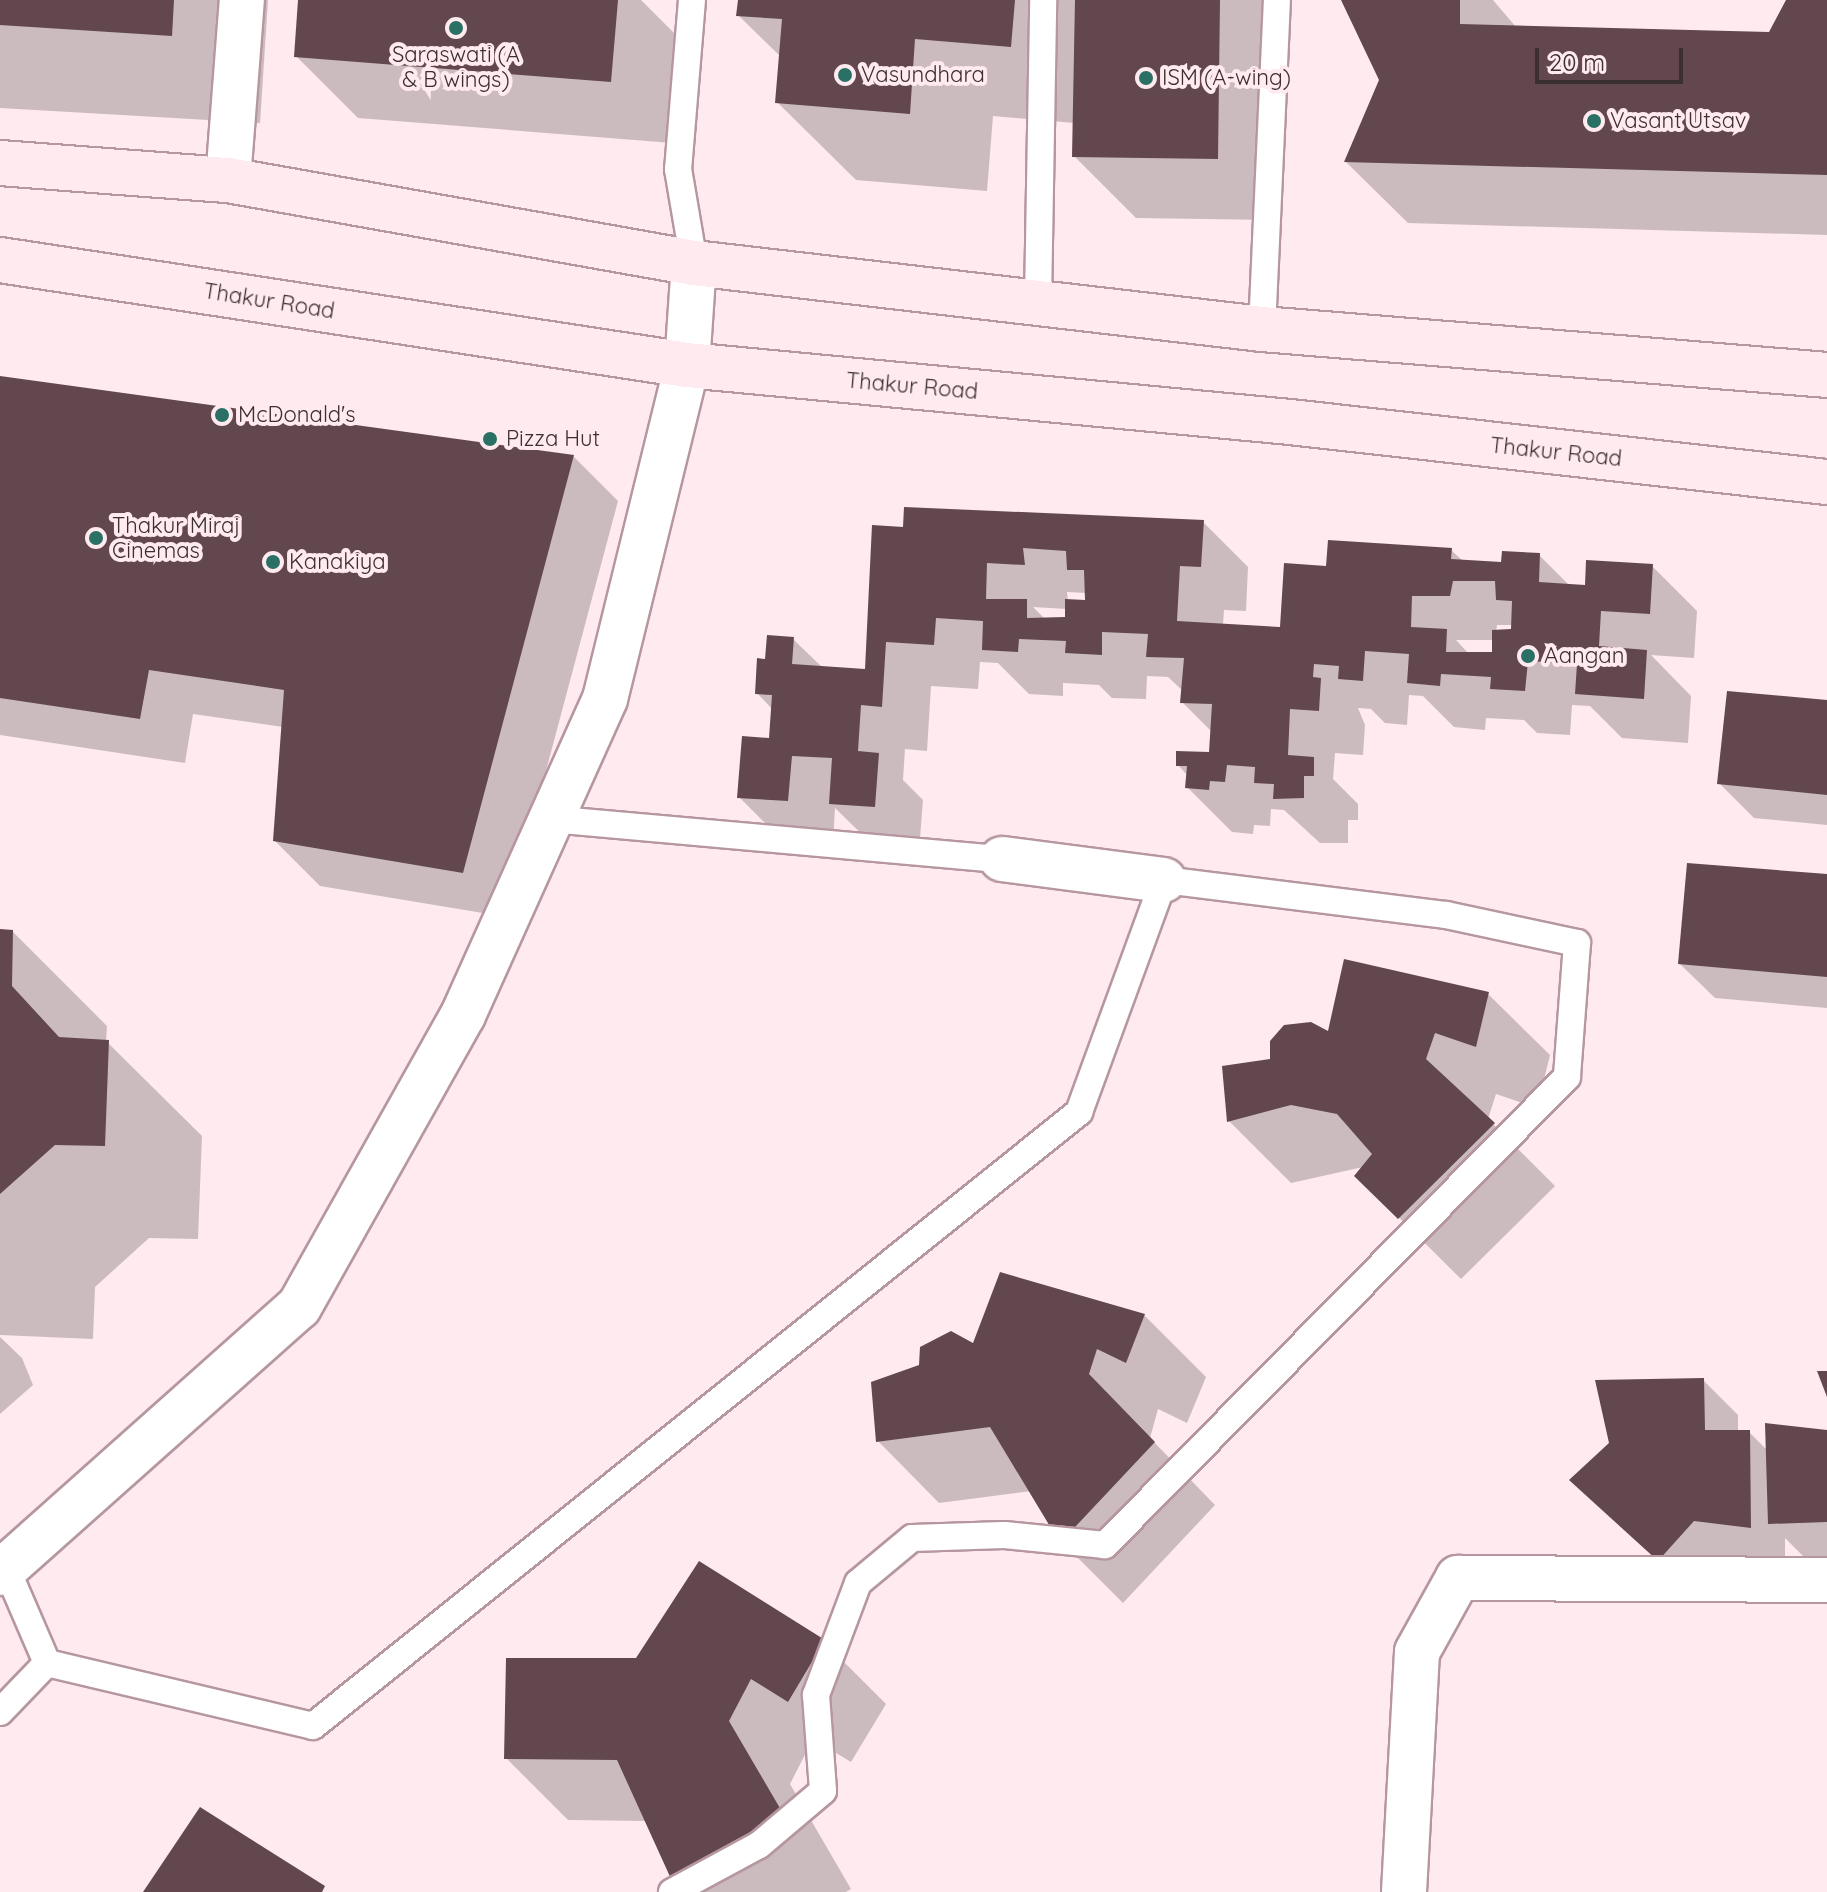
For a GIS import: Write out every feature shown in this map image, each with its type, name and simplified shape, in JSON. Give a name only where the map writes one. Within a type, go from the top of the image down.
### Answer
[{"type":"street","points":[[228,180],[242,0]]},
{"type":"street","points":[[0,163],[228,180],[694,263],[1262,329],[1827,375]]},
{"type":"street","name":"Thakur Road","points":[[0,260],[687,365],[1290,422],[1827,482]]},
{"type":"street","points":[[3,1571],[299,1307],[463,1015],[605,699],[687,365],[694,263]]},
{"type":"street","points":[[1002,859],[1164,880]]},
{"type":"street","points":[[1404,1892],[1417,1652],[1458,1578],[1827,1580]]},
{"type":"lane","points":[[692,0],[678,169],[694,263]]},
{"type":"lane","points":[[1038,301],[1043,0]]},
{"type":"lane","points":[[1262,329],[1277,0]]},
{"type":"lane","points":[[550,819],[1002,859]]},
{"type":"lane","points":[[47,1663],[313,1726],[1079,1112],[1164,880],[1446,915],[1577,943],[1567,1077],[1105,1545],[1004,1535],[912,1538],[858,1583],[816,1695],[823,1791],[759,1845],[672,1892]]},
{"type":"lane","points":[[3,1571],[47,1663]]},
{"type":"lane","points":[[0,1712],[47,1663]]},
{"type":"building","points":[[0,0],[174,0],[172,36],[0,25]]},
{"type":"building","name":"Saraswati (A & B wings)","points":[[298,0],[618,0],[611,82],[294,57]]},
{"type":"building","name":"Vasundhara","points":[[738,0],[1015,0],[1011,47],[915,39],[910,114],[775,103],[782,19],[736,16]]},
{"type":"building","name":"ISM (A-wing)","points":[[1075,0],[1220,0],[1218,159],[1072,157]]},
{"type":"building","name":"Vasant Utsav","points":[[1341,0],[1460,0],[1460,24],[1769,32],[1786,0],[1827,0],[1827,175],[1344,162],[1379,80]]},
{"type":"building","name":"Kanakiya","points":[[0,376],[574,455],[463,873],[273,841],[284,690],[149,670],[140,719],[0,698]]},
{"type":"building","name":"Aangan","points":[[904,507],[1204,520],[1201,567],[1180,566],[1177,621],[1280,627],[1284,563],[1326,566],[1328,540],[1452,548],[1451,559],[1501,562],[1502,551],[1540,553],[1539,582],[1585,585],[1586,560],[1653,564],[1650,614],[1601,611],[1599,646],[1647,650],[1644,699],[1575,694],[1577,664],[1528,661],[1525,691],[1490,689],[1491,677],[1441,674],[1440,686],[1407,683],[1409,654],[1365,651],[1363,681],[1338,679],[1339,666],[1314,664],[1313,677],[1321,678],[1319,711],[1290,709],[1288,755],[1314,757],[1314,776],[1304,776],[1304,798],[1273,799],[1274,784],[1254,783],[1255,767],[1227,765],[1225,782],[1210,781],[1209,790],[1185,788],[1187,766],[1176,766],[1176,751],[1209,752],[1212,704],[1180,703],[1184,658],[1146,657],[1148,634],[1102,632],[1102,655],[1065,653],[1066,641],[1019,639],[1018,652],[982,650],[983,621],[936,618],[934,645],[886,642],[882,707],[861,705],[858,751],[879,753],[875,807],[829,804],[832,758],[792,756],[788,801],[737,798],[742,736],[769,738],[772,695],[755,694],[757,658],[765,659],[767,635],[794,637],[792,664],[865,669],[872,525],[903,527]],"holes":[[[1023,548],[1066,551],[1067,570],[1084,570],[1085,600],[1065,599],[1065,617],[1027,618],[1027,599],[986,599],[987,563],[1025,565]],[[1453,581],[1495,581],[1496,600],[1512,601],[1511,629],[1492,630],[1492,652],[1446,652],[1447,629],[1411,627],[1412,596],[1450,596]]]},
{"type":"building","points":[[1727,691],[1827,700],[1827,795],[1717,784]]},
{"type":"building","points":[[1687,863],[1827,874],[1827,977],[1678,964]]},
{"type":"building","points":[[0,929],[13,930],[12,986],[59,1037],[109,1040],[105,1146],[55,1145],[0,1194]]},
{"type":"building","points":[[1344,959],[1489,992],[1476,1047],[1435,1033],[1426,1059],[1495,1123],[1398,1219],[1354,1176],[1372,1154],[1337,1114],[1291,1105],[1227,1122],[1222,1066],[1270,1059],[1270,1041],[1284,1025],[1311,1022],[1328,1031]]},
{"type":"building","points":[[1000,1272],[1145,1314],[1126,1363],[1097,1349],[1089,1374],[1155,1442],[1060,1543],[990,1427],[876,1442],[871,1382],[919,1365],[920,1347],[951,1331],[973,1343]]},
{"type":"building","points":[[1817,1371],[1827,1371],[1827,1397]]},
{"type":"building","points":[[1704,1378],[1705,1430],[1750,1430],[1751,1528],[1694,1521],[1658,1561],[1569,1480],[1609,1443],[1595,1380]]},
{"type":"building","points":[[1765,1423],[1827,1430],[1827,1522],[1768,1524]]},
{"type":"building","points":[[699,1561],[825,1640],[788,1702],[751,1679],[729,1721],[791,1827],[677,1892],[617,1760],[504,1759],[506,1658],[636,1658]]},
{"type":"building","points":[[200,1807],[325,1886],[322,1892],[143,1892]]},
{"type":"place","name":"Saraswati (A & B wings)","points":[[456,28]]},
{"type":"place","name":"Vasundhara","points":[[845,75]]},
{"type":"place","name":"ISM (A-wing)","points":[[1146,78]]},
{"type":"place","name":"Vasant Utsav","points":[[1594,121]]},
{"type":"place","name":"McDonald's","points":[[222,415]]},
{"type":"place","name":"Pizza Hut","points":[[490,439]]},
{"type":"place","name":"Thakur Miraj Cinemas","points":[[96,538]]},
{"type":"place","name":"Kanakiya","points":[[273,562]]},
{"type":"place","name":"Aangan","points":[[1528,656]]}]
